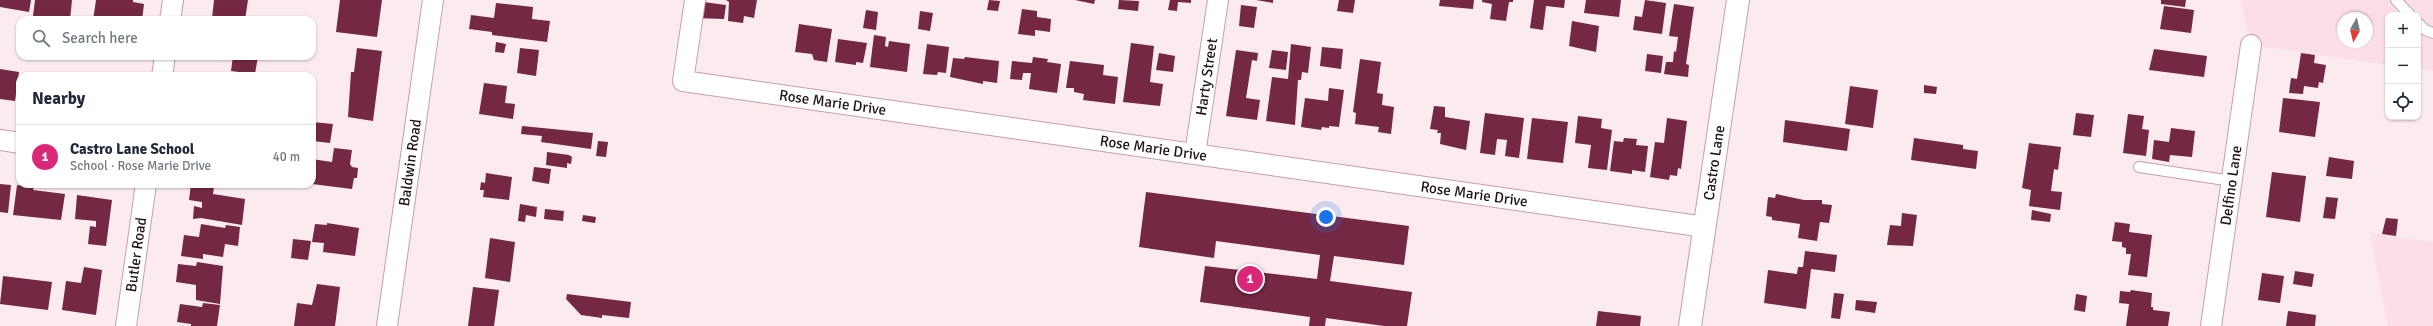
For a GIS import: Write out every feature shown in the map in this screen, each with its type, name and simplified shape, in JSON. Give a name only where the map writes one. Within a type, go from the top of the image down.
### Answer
[{"type":"street","points":[[171,16],[173,0]]},
{"type":"street","name":"Baldwin Road","points":[[386,326],[433,0]]},
{"type":"street","name":"Rose Marie Drive","points":[[695,0],[683,81],[1705,227]]},
{"type":"street","name":"Harty Street","points":[[1195,154],[1218,0]]},
{"type":"street","name":"Castro Lane","points":[[1690,326],[1738,0]]},
{"type":"street","name":"Delfino Lane","points":[[2211,326],[2251,45]]},
{"type":"street","points":[[163,72],[164,60]]},
{"type":"street","points":[[0,140],[16,142]]},
{"type":"street","name":"Butler Road","points":[[126,326],[145,188]]},
{"type":"lane","points":[[2396,0],[2407,12]]},
{"type":"lane","points":[[2421,26],[2425,30],[2433,33]]},
{"type":"lane","points":[[2139,167],[2232,181]]},
{"type":"shaded area","points":[[2241,0],[2433,0],[2433,71],[2421,69],[2421,12],[2385,12],[2385,65],[2250,45]]},
{"type":"shaded area","points":[[2370,233],[2433,242],[2433,326],[2388,326]]},
{"type":"building","points":[[0,0],[31,0],[29,12],[0,7]]},
{"type":"building","points":[[35,0],[72,0],[70,16],[33,16]]},
{"type":"building","points":[[96,0],[133,0],[133,2],[144,4],[142,16],[94,16]]},
{"type":"building","points":[[214,0],[248,0],[246,16],[212,16]]},
{"type":"building","points":[[340,0],[382,0],[377,37],[336,32]]},
{"type":"building","points":[[726,0],[757,0],[754,18],[744,16],[743,23],[728,21],[729,2]]},
{"type":"building","points":[[989,0],[1000,1],[998,11],[987,10]]},
{"type":"building","points":[[1075,0],[1095,0],[1094,4]]},
{"type":"building","points":[[1119,0],[1139,1],[1138,11],[1118,9]]},
{"type":"building","points":[[1170,0],[1191,0],[1191,3],[1178,2],[1177,11],[1168,10]]},
{"type":"building","points":[[1256,0],[1273,0],[1273,3]]},
{"type":"building","points":[[1339,0],[1355,0],[1353,13],[1337,11]]},
{"type":"building","points":[[1440,0],[1474,0],[1473,9],[1439,6]]},
{"type":"building","points":[[1482,0],[1513,0],[1513,2],[1509,2],[1506,21],[1490,19],[1492,4],[1482,2]]},
{"type":"building","points":[[1534,0],[1565,0],[1564,8],[1546,6],[1543,30],[1530,28]]},
{"type":"building","points":[[1586,0],[1621,0],[1619,17],[1584,13]]},
{"type":"building","points":[[1645,0],[1666,3],[1662,34],[1633,30],[1635,16],[1642,17]]},
{"type":"building","points":[[2161,0],[2186,0],[2185,7],[2161,4]]},
{"type":"building","points":[[696,1],[726,5],[724,19],[693,18]]},
{"type":"building","points":[[496,3],[533,7],[532,19],[550,21],[547,42],[492,35],[492,32],[469,29],[471,15],[494,18]]},
{"type":"building","points":[[1674,4],[1694,7],[1686,64],[1689,65],[1688,77],[1664,74],[1666,62],[1673,62],[1674,51],[1676,52],[1678,37],[1669,36]]},
{"type":"building","points":[[1241,5],[1257,7],[1254,28],[1239,26]]},
{"type":"building","points":[[2164,6],[2194,10],[2191,33],[2160,29]]},
{"type":"building","points":[[1022,9],[1037,11],[1037,17],[1051,19],[1050,32],[1035,30],[1035,36],[1018,34]]},
{"type":"building","points":[[866,10],[878,12],[876,30],[863,28]]},
{"type":"building","points":[[920,11],[933,13],[930,31],[918,29]]},
{"type":"building","points":[[1572,21],[1599,26],[1596,52],[1569,46]]},
{"type":"building","points":[[799,24],[832,29],[827,62],[814,60],[812,54],[795,52]]},
{"type":"building","points":[[874,35],[886,37],[885,46],[888,47],[889,41],[910,44],[907,72],[870,67]]},
{"type":"building","points":[[838,39],[867,43],[863,63],[856,62],[856,65],[835,62]]},
{"type":"building","points":[[496,42],[506,44],[504,53],[495,52]]},
{"type":"building","points":[[1131,43],[1154,46],[1150,82],[1163,84],[1160,106],[1123,102]]},
{"type":"building","points":[[927,44],[949,47],[946,73],[938,72],[937,75],[923,74]]},
{"type":"building","points":[[1291,44],[1311,47],[1308,73],[1302,72],[1301,80],[1298,80],[1295,125],[1266,121],[1272,77],[1288,79]]},
{"type":"building","points":[[1322,47],[1343,49],[1341,69],[1320,66]]},
{"type":"building","points":[[357,48],[382,51],[373,121],[348,117],[351,72],[354,72]]},
{"type":"building","points":[[520,48],[539,50],[536,76],[517,73]]},
{"type":"building","points":[[2154,49],[2207,56],[2204,77],[2149,70]]},
{"type":"building","points":[[1236,50],[1258,53],[1257,61],[1252,60],[1246,98],[1260,100],[1257,120],[1226,116]]},
{"type":"building","points":[[1272,50],[1288,52],[1286,70],[1269,68]]},
{"type":"building","points":[[1159,53],[1175,56],[1173,72],[1156,70]]},
{"type":"building","points":[[2301,53],[2315,55],[2314,63],[2326,65],[2323,83],[2319,82],[2318,88],[2304,86],[2303,94],[2289,93],[2291,78],[2297,79]]},
{"type":"building","points":[[1647,54],[1663,56],[1661,73],[1645,71]]},
{"type":"building","points":[[965,57],[999,61],[997,83],[983,81],[983,84],[950,77],[953,58],[964,59]]},
{"type":"building","points":[[1033,57],[1048,59],[1047,62],[1061,64],[1057,93],[1029,89],[1031,73],[1023,73],[1022,80],[1010,79],[1012,61],[1032,63]]},
{"type":"building","points":[[1360,59],[1381,62],[1377,93],[1383,94],[1382,105],[1394,107],[1391,134],[1378,132],[1379,127],[1355,124],[1356,113],[1353,112]]},
{"type":"building","points":[[232,60],[257,60],[255,72],[231,71]]},
{"type":"building","points":[[1070,61],[1104,65],[1103,75],[1118,77],[1115,104],[1083,100],[1084,94],[1074,92],[1074,88],[1066,88]]},
{"type":"building","points":[[0,69],[19,72],[16,72],[15,101],[0,99]]},
{"type":"building","points":[[484,83],[507,86],[505,103],[515,104],[513,119],[479,114]]},
{"type":"building","points":[[1924,85],[1937,87],[1936,94],[1924,93]]},
{"type":"building","points":[[1850,86],[1878,90],[1873,128],[1845,124]]},
{"type":"building","points":[[1329,88],[1344,90],[1339,127],[1322,127],[1321,130],[1301,127],[1305,98],[1328,101]]},
{"type":"building","points":[[2283,98],[2320,102],[2315,137],[2279,132]]},
{"type":"building","points":[[1434,106],[1445,107],[1445,117],[1470,121],[1466,150],[1440,144],[1441,133],[1437,133],[1438,130],[1430,129]]},
{"type":"building","points":[[1485,113],[1524,118],[1519,158],[1505,156],[1507,140],[1497,139],[1495,155],[1480,153]]},
{"type":"building","points":[[2076,113],[2094,115],[2091,137],[2073,135]]},
{"type":"building","points":[[2128,114],[2144,116],[2142,129],[2149,130],[2146,156],[2123,153]]},
{"type":"building","points":[[1578,116],[1602,119],[1601,128],[1612,130],[1607,170],[1588,168],[1591,145],[1575,143]]},
{"type":"building","points":[[1532,118],[1568,122],[1563,163],[1527,159]]},
{"type":"building","points":[[1667,118],[1687,121],[1681,169],[1678,168],[1677,176],[1670,175],[1669,180],[1650,177],[1655,142],[1664,143]]},
{"type":"building","points":[[1785,120],[1850,129],[1847,151],[1783,142]]},
{"type":"building","points":[[316,122],[333,124],[330,143],[316,141]]},
{"type":"building","points":[[522,126],[593,133],[591,149],[541,142],[542,136],[521,134]]},
{"type":"building","points":[[2171,128],[2195,131],[2192,157],[2170,155],[2169,162],[2152,159],[2154,140],[2169,142]]},
{"type":"building","points":[[1624,138],[1637,139],[1636,145],[1648,146],[1645,172],[1632,170],[1632,174],[1610,171],[1614,141],[1623,142]]},
{"type":"building","points":[[1914,138],[1963,145],[1963,149],[1978,151],[1976,169],[1911,160]]},
{"type":"building","points":[[598,141],[608,142],[606,157],[596,156]]},
{"type":"building","points":[[2029,143],[2061,147],[2058,170],[2054,169],[2051,191],[2062,192],[2060,210],[2029,206],[2031,190],[2022,188]]},
{"type":"building","points":[[334,148],[352,150],[350,164],[352,167],[358,168],[357,178],[354,178],[352,189],[316,184],[316,160],[332,162]]},
{"type":"building","points":[[547,152],[569,155],[572,157],[571,164],[567,163],[567,168],[546,165]]},
{"type":"building","points":[[2329,157],[2354,161],[2352,179],[2326,176]]},
{"type":"building","points":[[534,167],[551,169],[549,184],[532,181]]},
{"type":"building","points":[[2272,172],[2306,176],[2300,222],[2266,217]]},
{"type":"building","points":[[486,173],[512,177],[509,200],[483,197],[484,190],[480,190],[481,182],[485,183]]},
{"type":"building","points":[[0,184],[11,185],[8,213],[0,212]]},
{"type":"building","points":[[17,188],[34,188],[33,190],[65,194],[61,220],[13,215]]},
{"type":"building","points":[[190,188],[214,188],[213,194],[245,199],[242,225],[201,218],[193,219],[194,206],[202,208],[202,202],[189,200]]},
{"type":"building","points":[[1146,192],[1409,226],[1404,265],[1334,256],[1330,281],[1412,292],[1407,326],[1384,326],[1326,318],[1325,326],[1309,326],[1310,317],[1200,302],[1205,266],[1317,279],[1320,255],[1216,241],[1214,258],[1139,247]]},
{"type":"building","points":[[1776,194],[1804,200],[1822,200],[1822,204],[1832,205],[1829,223],[1820,222],[1817,241],[1798,238],[1800,224],[1772,220],[1772,217],[1766,216],[1768,197],[1775,198]]},
{"type":"building","points":[[77,195],[112,200],[106,246],[88,244],[90,226],[96,227],[96,221],[75,219]]},
{"type":"building","points":[[2326,197],[2338,198],[2335,219],[2323,218]]},
{"type":"building","points":[[520,204],[537,207],[536,217],[526,215],[525,222],[518,221]]},
{"type":"building","points":[[545,209],[564,211],[563,221],[544,219]]},
{"type":"building","points":[[2032,210],[2051,214],[2050,222],[2031,220]]},
{"type":"building","points":[[1902,213],[1917,215],[1913,246],[1887,245],[1890,225],[1901,226]]},
{"type":"building","points":[[583,215],[596,217],[595,223],[582,221]]},
{"type":"building","points":[[2386,218],[2398,219],[2396,236],[2382,234]]},
{"type":"building","points":[[2115,222],[2130,224],[2129,232],[2152,235],[2147,277],[2128,275],[2131,254],[2126,254],[2126,248],[2122,247],[2122,242],[2112,241]]},
{"type":"building","points":[[327,223],[359,228],[355,256],[323,252],[324,243],[312,242],[315,224],[327,225]]},
{"type":"building","points":[[201,224],[225,228],[226,225],[240,227],[238,246],[225,244],[223,257],[203,254],[203,259],[181,256],[184,235],[199,237]]},
{"type":"building","points":[[490,238],[515,242],[510,282],[485,278]]},
{"type":"building","points":[[293,239],[311,241],[308,260],[291,258]]},
{"type":"building","points":[[1805,251],[1837,255],[1835,272],[1811,269],[1806,309],[1764,303],[1768,270],[1797,274],[1798,267],[1803,267]]},
{"type":"building","points":[[197,262],[223,266],[220,304],[196,300],[196,285],[176,282],[178,264],[196,266]]},
{"type":"building","points":[[84,267],[102,270],[96,315],[62,310],[66,281],[81,283]]},
{"type":"building","points":[[2295,271],[2314,274],[2312,287],[2293,284]]},
{"type":"building","points":[[2262,273],[2284,276],[2280,303],[2258,300]]},
{"type":"building","points":[[3,276],[52,282],[48,310],[0,304]]},
{"type":"building","points":[[317,284],[340,287],[335,326],[294,326],[297,303],[312,305]]},
{"type":"building","points":[[473,287],[499,290],[494,326],[468,326]]},
{"type":"building","points":[[2131,290],[2152,293],[2151,307],[2153,307],[2153,310],[2170,312],[2168,326],[2126,326],[2129,304],[2119,303],[2120,291],[2130,292]]},
{"type":"building","points":[[1834,293],[1844,294],[1840,319],[1831,318]]},
{"type":"building","points":[[567,294],[631,302],[629,318],[602,315],[602,318],[581,315],[566,299]]},
{"type":"building","points":[[2076,294],[2087,296],[2085,312],[2074,310]]},
{"type":"building","points":[[1856,300],[1877,302],[1875,313],[1855,310]]},
{"type":"building","points":[[203,303],[220,305],[217,326],[191,326],[191,324],[177,322],[180,304],[202,307]]},
{"type":"building","points":[[1598,311],[1641,316],[1640,326],[1596,326]]},
{"type":"building","points":[[2288,311],[2316,315],[2315,326],[2286,326]]},
{"type":"place","name":"Castro Lane School","points":[[1250,279]]}]
